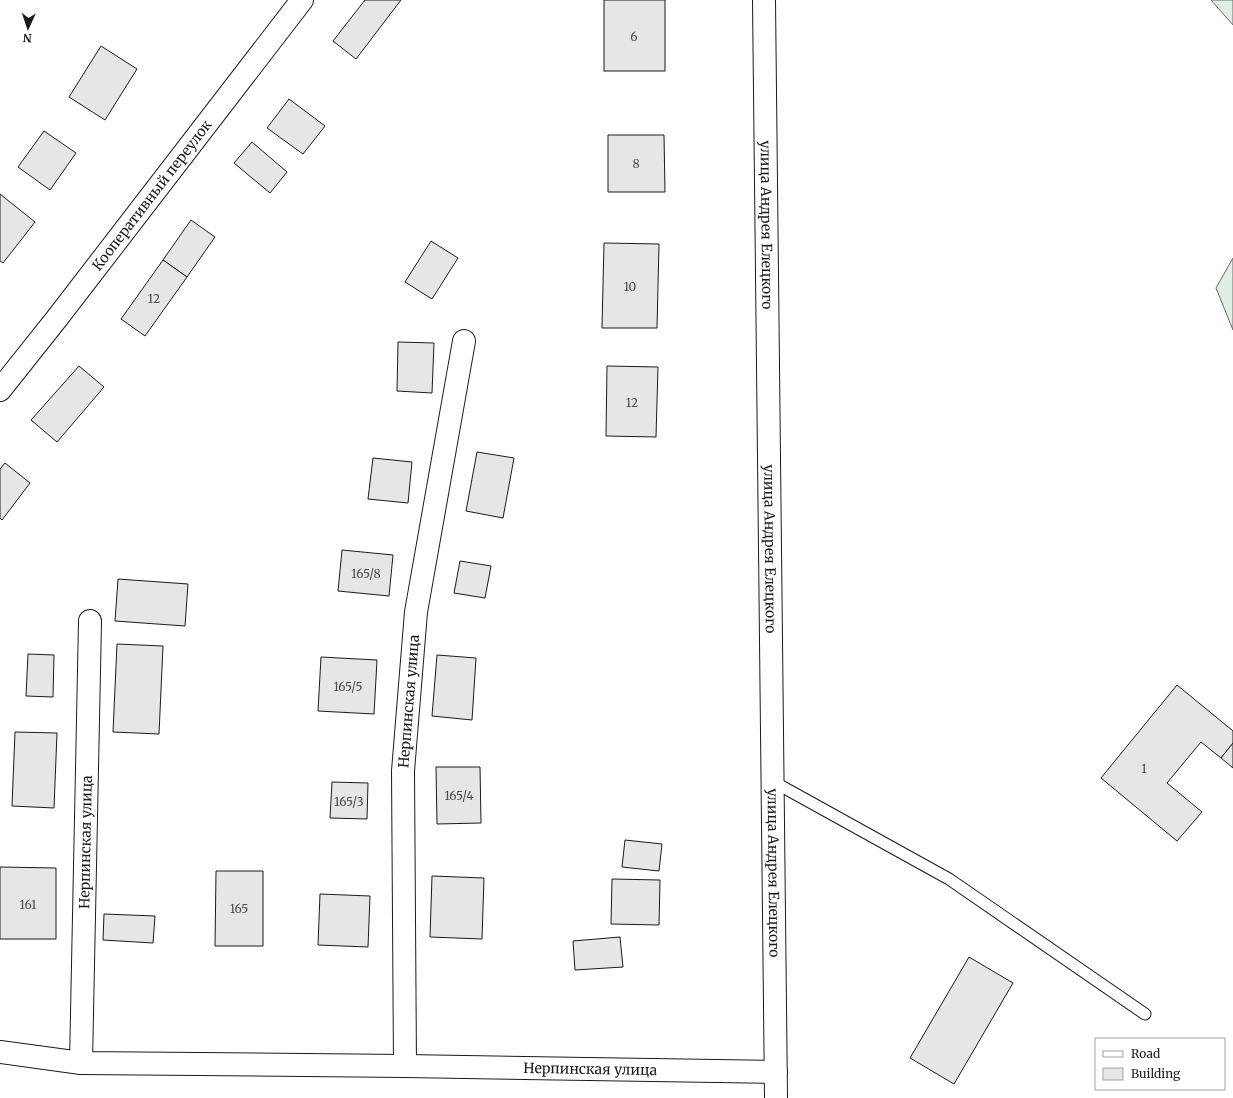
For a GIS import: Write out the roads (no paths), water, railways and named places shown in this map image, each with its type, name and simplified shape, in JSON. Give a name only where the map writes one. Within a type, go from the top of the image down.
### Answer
[{"type":"main road","name":"Кооперативный переулок","points":[[0,390],[302,0]]},
{"type":"main road","name":"улица Андрея Елецкого","points":[[764,0],[776,1098]]},
{"type":"main road","name":"Нерпинская улица","points":[[405,1066],[403,771],[416,612],[464,341]]},
{"type":"main road","name":"Нерпинская улица","points":[[81,1063],[90,621]]},
{"type":"main road","name":"Нерпинская улица","points":[[0,1052],[81,1063],[776,1072]]},
{"type":"lane","points":[[772,781],[949,879],[1145,1014]]}]
